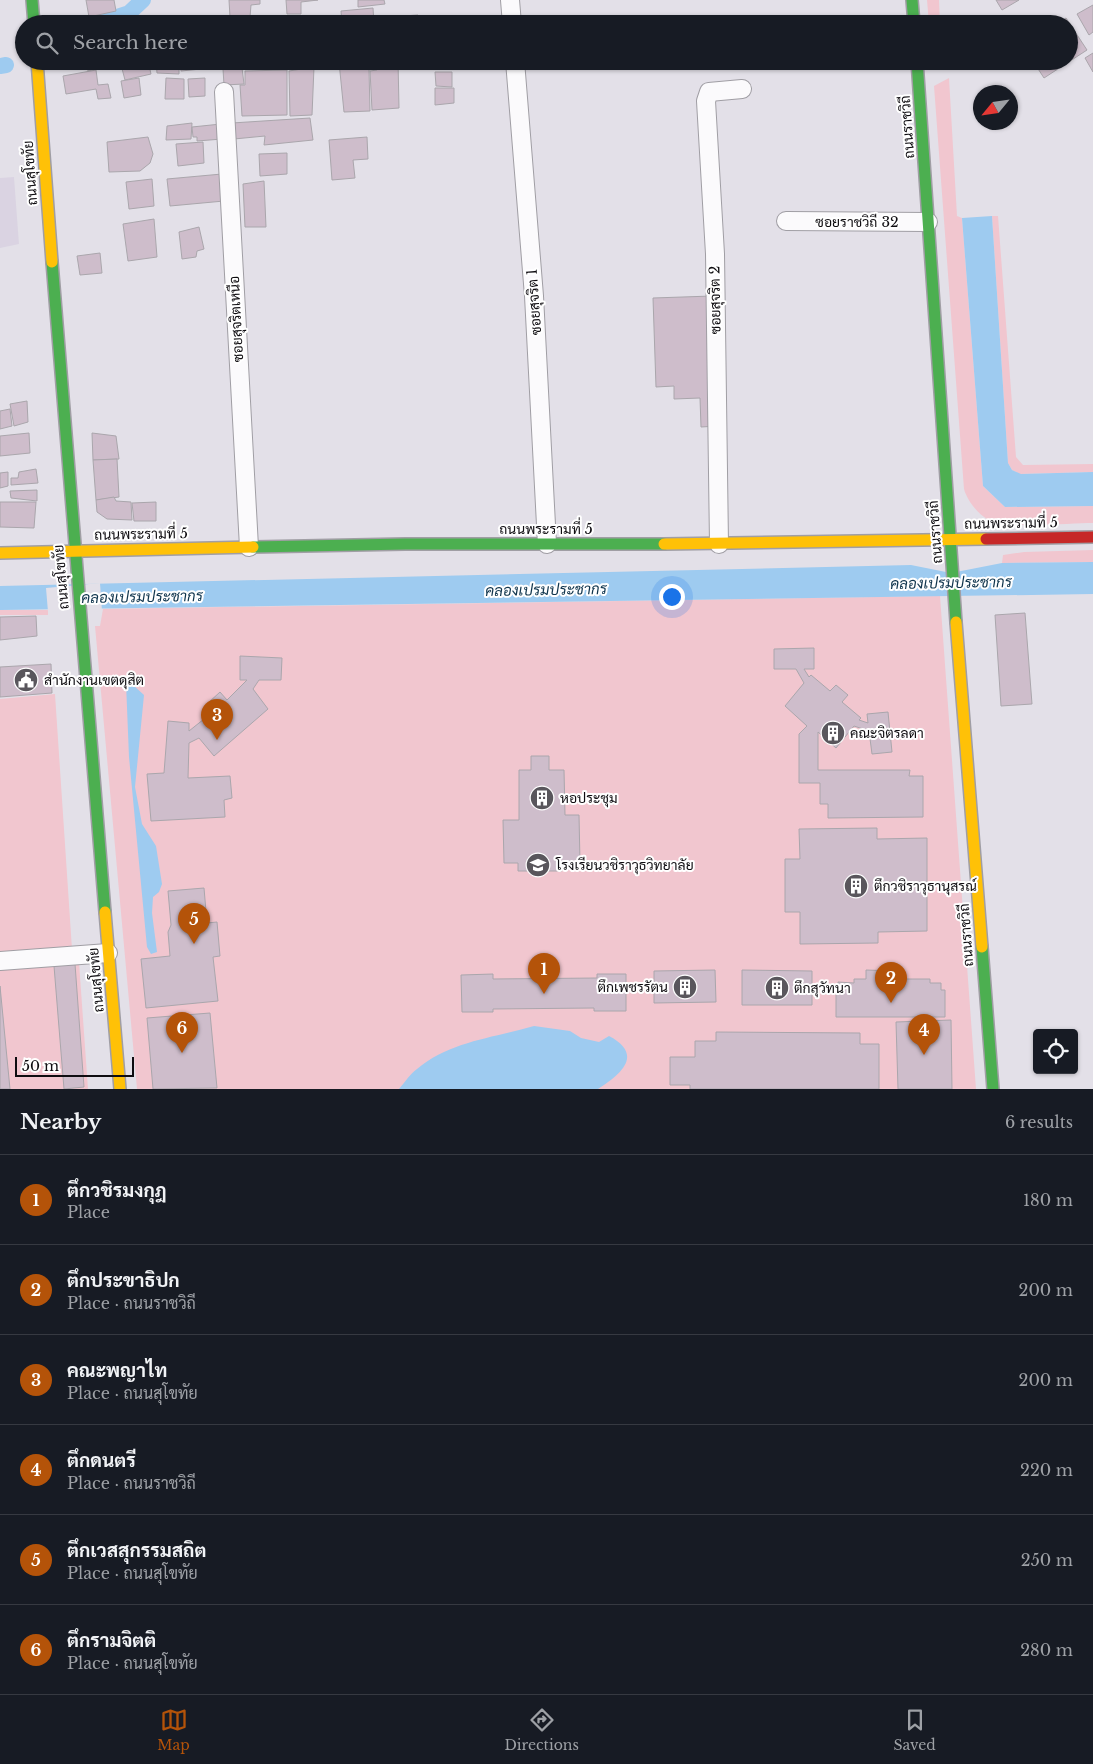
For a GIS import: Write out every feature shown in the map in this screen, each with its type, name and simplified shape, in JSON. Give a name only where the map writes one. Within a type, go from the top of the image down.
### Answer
[{"type":"main road","points":[[32,0],[33,15]]},
{"type":"main road","points":[[912,0],[913,15]]},
{"type":"main road","name":"ถนนสุโขทัย","points":[[38,70],[80,628],[120,1089]]},
{"type":"main road","name":"ถนนราชวิถี","points":[[918,70],[950,539],[957,602],[993,1089]]},
{"type":"main road","name":"ถนนพระรามที่ 5","points":[[0,553],[249,547],[719,544],[1093,537]]},
{"type":"street","points":[[510,0],[511,15]]},
{"type":"street","name":"ซอยสุจริต 1","points":[[516,70],[534,296],[548,544]]},
{"type":"street","name":"ซอยสุจริต 2","points":[[719,544],[715,254],[706,101],[709,92],[742,89]]},
{"type":"street","name":"ซอยสุจริตเหนือ","points":[[224,92],[249,547]]},
{"type":"street","name":"ซอยราชวิถี 32","points":[[786,221],[928,222]]},
{"type":"street","points":[[0,961],[108,953]]},
{"type":"shaded area","points":[[927,0],[939,0],[940,15],[928,15]]},
{"type":"shaded area","points":[[949,78],[957,216],[962,218],[983,486],[1005,507],[1093,506],[1093,523],[1023,525],[996,522],[987,519],[976,510],[964,489],[934,86]]},
{"type":"shaded area","points":[[14,177],[19,244],[0,248],[0,178]]},
{"type":"shaded area","points":[[992,216],[998,216],[1016,457],[1023,465],[1093,464],[1093,472],[1020,474],[1012,470],[1008,463]]},
{"type":"shaded area","points":[[1093,550],[1093,562],[1002,563],[1003,555],[1024,552]]},
{"type":"shaded area","name":"โรงเรียนวชิราวุธวิทยาลัย","points":[[940,596],[976,1089],[137,1089],[95,626],[100,626],[103,609]]},
{"type":"shaded area","points":[[0,610],[48,610],[48,615],[0,615]]},
{"type":"shaded area","points":[[55,694],[72,949],[0,954],[0,699]]},
{"type":"shaded area","points":[[79,962],[88,1089],[0,1089],[0,966]]},
{"type":"water","points":[[992,216],[1008,463],[1012,470],[1021,474],[1093,472],[1093,506],[1005,507],[983,486],[962,218]]},
{"type":"water","name":"คลองเปรมประชากร","points":[[1093,562],[1093,594],[0,610],[0,586],[911,565],[951,573],[1002,563]]},
{"type":"water","points":[[126,683],[133,685],[144,695],[135,787],[142,824],[156,846],[162,884],[159,892],[153,897],[152,913],[157,952],[151,954],[147,947],[129,757]]},
{"type":"water","points":[[534,1026],[570,1031],[581,1038],[599,1042],[609,1036],[620,1043],[626,1050],[625,1064],[621,1071],[598,1089],[399,1089],[414,1071],[444,1052],[458,1046]]},
{"type":"pier","points":[[100,583],[102,611],[48,612],[46,588]]},
{"type":"building","points":[[86,0],[114,0],[116,11],[89,15]]},
{"type":"building","points":[[229,0],[260,0],[260,4],[251,5],[250,15],[230,15]]},
{"type":"building","points":[[286,0],[318,0],[301,2],[301,14],[287,14]]},
{"type":"building","points":[[358,0],[384,0],[385,4],[358,7]]},
{"type":"building","points":[[996,0],[1019,0],[1002,10]]},
{"type":"building","points":[[1093,5],[1093,32],[1089,35],[1078,15]]},
{"type":"building","points":[[373,8],[373,15],[341,15],[341,11]]},
{"type":"building","points":[[1078,36],[1087,50],[1078,56]]},
{"type":"building","points":[[1093,53],[1093,72],[1085,58]]},
{"type":"building","points":[[96,70],[98,85],[108,84],[111,98],[98,99],[96,89],[66,94],[63,76]]},
{"type":"building","points":[[122,70],[150,70],[151,74],[125,80]]},
{"type":"building","points":[[157,70],[179,70],[179,74],[157,73]]},
{"type":"building","points":[[223,70],[242,70],[244,84],[224,85]]},
{"type":"building","points":[[287,70],[287,115],[242,116],[240,85],[245,85],[245,71]]},
{"type":"building","points":[[314,70],[312,115],[290,116],[289,71]]},
{"type":"building","points":[[340,70],[369,70],[370,111],[344,112]]},
{"type":"building","points":[[398,70],[399,108],[372,110],[370,71]]},
{"type":"building","points":[[1039,70],[1056,70],[1044,78]]},
{"type":"building","points":[[435,72],[452,72],[452,87],[436,86]]},
{"type":"building","points":[[139,78],[141,95],[124,98],[121,81]]},
{"type":"building","points":[[166,78],[184,79],[184,99],[165,99]]},
{"type":"building","points":[[205,78],[205,96],[189,97],[188,79]]},
{"type":"building","points":[[435,88],[454,88],[454,103],[435,105]]},
{"type":"building","points":[[310,118],[313,140],[264,145],[265,136],[234,139],[232,123]]},
{"type":"building","points":[[192,123],[191,139],[166,140],[167,126]]},
{"type":"building","points":[[221,124],[222,139],[197,141],[197,137],[193,137],[192,127]]},
{"type":"building","points":[[148,137],[153,154],[150,163],[140,171],[109,172],[107,142]]},
{"type":"building","points":[[367,137],[368,159],[353,160],[355,178],[332,180],[329,140]]},
{"type":"building","points":[[203,142],[204,163],[178,166],[176,144]]},
{"type":"building","points":[[287,153],[287,174],[260,176],[259,154]]},
{"type":"building","points":[[222,174],[224,201],[170,206],[167,179]]},
{"type":"building","points":[[152,179],[154,206],[129,209],[126,182]]},
{"type":"building","points":[[264,181],[266,227],[245,227],[243,184]]},
{"type":"building","points":[[154,219],[157,257],[128,261],[123,224]]},
{"type":"building","points":[[199,227],[204,249],[197,251],[196,257],[182,259],[179,232]]},
{"type":"building","points":[[100,253],[102,273],[80,275],[77,256]]},
{"type":"building","points":[[712,296],[717,426],[701,427],[700,398],[674,399],[674,386],[656,387],[653,298]]},
{"type":"building","points":[[27,401],[28,422],[14,426],[10,404]]},
{"type":"building","points":[[10,409],[12,426],[0,429],[0,411]]},
{"type":"building","points":[[29,433],[30,453],[0,456],[0,436]]},
{"type":"building","points":[[92,433],[116,436],[119,459],[93,460]]},
{"type":"building","points":[[117,459],[119,497],[96,500],[93,460]]},
{"type":"building","points":[[36,469],[38,483],[11,485],[11,478],[18,478],[19,472]]},
{"type":"building","points":[[8,472],[8,486],[0,488],[0,473]]},
{"type":"building","points":[[37,490],[37,501],[11,498],[10,491]]},
{"type":"building","points":[[114,497],[116,501],[131,502],[132,520],[107,519],[97,512],[96,500]]},
{"type":"building","points":[[0,502],[36,502],[34,528],[0,527]]},
{"type":"building","points":[[156,502],[156,521],[134,521],[132,503]]},
{"type":"building","points":[[1025,613],[1032,704],[1001,706],[995,615]]},
{"type":"building","name":"สำนักงานเขตดุสิต","points":[[36,616],[37,636],[0,640],[0,617]]},
{"type":"building","name":"คณะจิตรลดา","points":[[814,648],[814,669],[804,669],[809,677],[811,675],[830,691],[836,685],[848,695],[842,702],[861,718],[859,720],[868,723],[867,714],[888,712],[892,752],[872,754],[869,731],[854,726],[836,748],[818,732],[818,770],[910,770],[909,776],[923,776],[923,817],[828,818],[828,804],[820,804],[820,783],[799,783],[799,734],[807,726],[785,706],[804,683],[796,669],[774,669],[774,649]]},
{"type":"building","points":[[240,656],[282,658],[281,680],[259,680],[253,689],[268,709],[214,756],[199,738],[189,743],[188,778],[230,776],[232,798],[224,800],[225,817],[151,821],[147,774],[164,773],[168,721],[189,723],[189,731],[214,711],[208,703],[220,692],[227,700],[247,680],[240,680]]},
{"type":"building","name":"สำนักงานเขตดุสิต","points":[[51,664],[52,693],[0,697],[0,667]]},
{"type":"building","name":"หอประชุม","points":[[531,756],[549,756],[549,770],[564,770],[565,815],[579,815],[580,863],[562,863],[562,871],[518,871],[518,863],[504,863],[503,820],[519,820],[519,770],[531,770]]},
{"type":"building","name":"ตึกวชิราวุธานุสรณ์","points":[[877,828],[877,839],[927,838],[927,931],[878,932],[878,943],[800,944],[800,912],[785,912],[785,859],[800,859],[799,829]]},
{"type":"building","points":[[204,888],[207,923],[217,922],[220,956],[213,957],[218,1001],[146,1008],[141,959],[170,956],[168,932],[171,925],[168,891]]},
{"type":"building","points":[[75,964],[84,1087],[64,1089],[54,966]]},
{"type":"building","name":"ตึกเพชรรัตน","points":[[715,970],[716,1002],[654,1003],[654,971]]},
{"type":"building","name":"ตึกสุวัทนา","points":[[742,970],[812,971],[812,1005],[742,1005]]},
{"type":"building","points":[[866,970],[894,971],[894,979],[930,979],[930,983],[941,983],[941,990],[945,990],[945,1017],[836,1017],[836,989],[838,989],[838,982],[854,983],[854,979],[866,979]]},
{"type":"building","points":[[493,974],[493,979],[597,978],[597,974],[626,974],[626,1011],[594,1011],[594,1008],[493,1009],[493,1012],[462,1012],[461,975]]},
{"type":"building","points":[[0,986],[10,1089],[0,1089]]},
{"type":"building","points":[[210,1013],[217,1088],[153,1089],[147,1018]]},
{"type":"building","points":[[951,1020],[952,1089],[898,1089],[896,1022]]},
{"type":"building","points":[[716,1032],[860,1033],[860,1044],[879,1044],[879,1089],[690,1089],[690,1085],[670,1085],[670,1057],[695,1057],[695,1041],[716,1041]]},
{"type":"waterway","points":[[123,15],[129,13],[143,0]]},
{"type":"waterway","points":[[0,66],[6,65]]},
{"type":"traffic: fast","points":[[32,0],[33,15]]},
{"type":"traffic: fast","points":[[912,0],[913,15]]},
{"type":"traffic: fast","points":[[918,70],[956,622]]},
{"type":"traffic: fast","points":[[52,262],[105,912]]},
{"type":"traffic: fast","points":[[253,547],[405,544],[664,544]]},
{"type":"traffic: fast","points":[[982,947],[993,1089]]},
{"type":"traffic: slow","points":[[38,70],[52,262]]},
{"type":"traffic: slow","points":[[664,544],[986,539]]},
{"type":"traffic: slow","points":[[0,553],[253,547]]},
{"type":"traffic: slow","points":[[956,622],[982,947]]},
{"type":"traffic: slow","points":[[105,912],[120,1089]]},
{"type":"traffic: jam","points":[[986,539],[1093,537]]},
{"type":"place","name":"สำนักงานเขตดุสิต","points":[[26,680]]},
{"type":"place","name":"คณะจิตรลดา","points":[[833,733]]},
{"type":"place","name":"คณะพญาไท","points":[[217,740]]},
{"type":"place","name":"หอประชุม","points":[[542,798]]},
{"type":"place","name":"โรงเรียนวชิราวุธวิทยาลัย","points":[[538,865]]},
{"type":"place","name":"ตึกวชิราวุธานุสรณ์","points":[[856,886]]},
{"type":"place","name":"ตึกเวสสุกรรมสถิต","points":[[194,944]]},
{"type":"place","name":"ตึกเพชรรัตน","points":[[685,987]]},
{"type":"place","name":"ตึกสุวัทนา","points":[[777,988]]},
{"type":"place","name":"ตึกวชิรมงกุฎ","points":[[544,994]]},
{"type":"place","name":"ตึกประขาธิปก","points":[[891,1003]]},
{"type":"place","name":"ตึกรามจิตติ","points":[[182,1053]]},
{"type":"place","name":"ตึกดนตรี","points":[[924,1055]]}]
